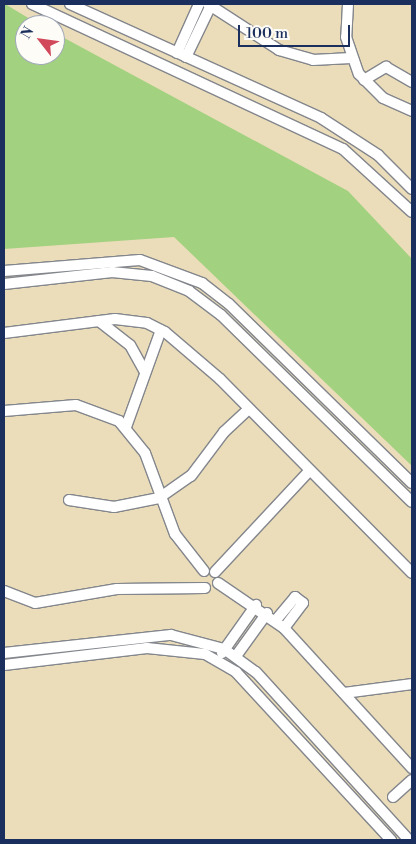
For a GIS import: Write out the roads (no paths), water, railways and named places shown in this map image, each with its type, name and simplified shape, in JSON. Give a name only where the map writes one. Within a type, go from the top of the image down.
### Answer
[{"type":"street","points":[[32,4],[343,149],[376,174],[412,212]]},
{"type":"street","points":[[70,4],[353,136],[412,189]]},
{"type":"street","points":[[182,55],[199,4]]},
{"type":"street","points":[[348,4],[346,37],[351,58],[364,80],[384,98],[412,111]]},
{"type":"street","points":[[182,55],[215,6],[262,42],[287,53],[313,60],[351,58]]},
{"type":"street","points":[[364,80],[386,68],[412,82]]},
{"type":"street","points":[[4,271],[140,260],[195,280],[229,304],[412,483]]},
{"type":"street","points":[[4,284],[112,272],[152,276],[189,291],[221,315],[412,502]]},
{"type":"street","points":[[4,333],[99,321],[131,320],[162,330],[189,349],[412,573]]},
{"type":"street","points":[[99,321],[130,345],[145,372]]},
{"type":"street","points":[[126,427],[162,330]]},
{"type":"street","points":[[4,411],[76,405],[103,412],[126,427],[145,452],[159,498],[175,534],[204,571],[215,572]]},
{"type":"street","points":[[69,500],[114,507],[159,498],[191,476],[224,432],[249,408]]},
{"type":"street","points":[[215,572],[310,470]]},
{"type":"street","points":[[204,571],[200,580],[205,588]]},
{"type":"street","points":[[215,572],[218,583],[256,605],[276,620],[412,768]]},
{"type":"street","points":[[4,590],[35,603],[117,589],[205,588],[218,583]]},
{"type":"street","points":[[276,620],[296,597],[303,603],[284,628]]},
{"type":"street","points":[[218,660],[256,605]]},
{"type":"street","points":[[236,656],[267,613]]},
{"type":"street","points":[[4,653],[171,635],[224,649],[256,672],[409,839]]},
{"type":"street","points":[[4,666],[170,647],[218,660],[236,672],[391,840]]},
{"type":"street","points":[[344,693],[412,684]]},
{"type":"street","points":[[393,797],[412,780]]}]
